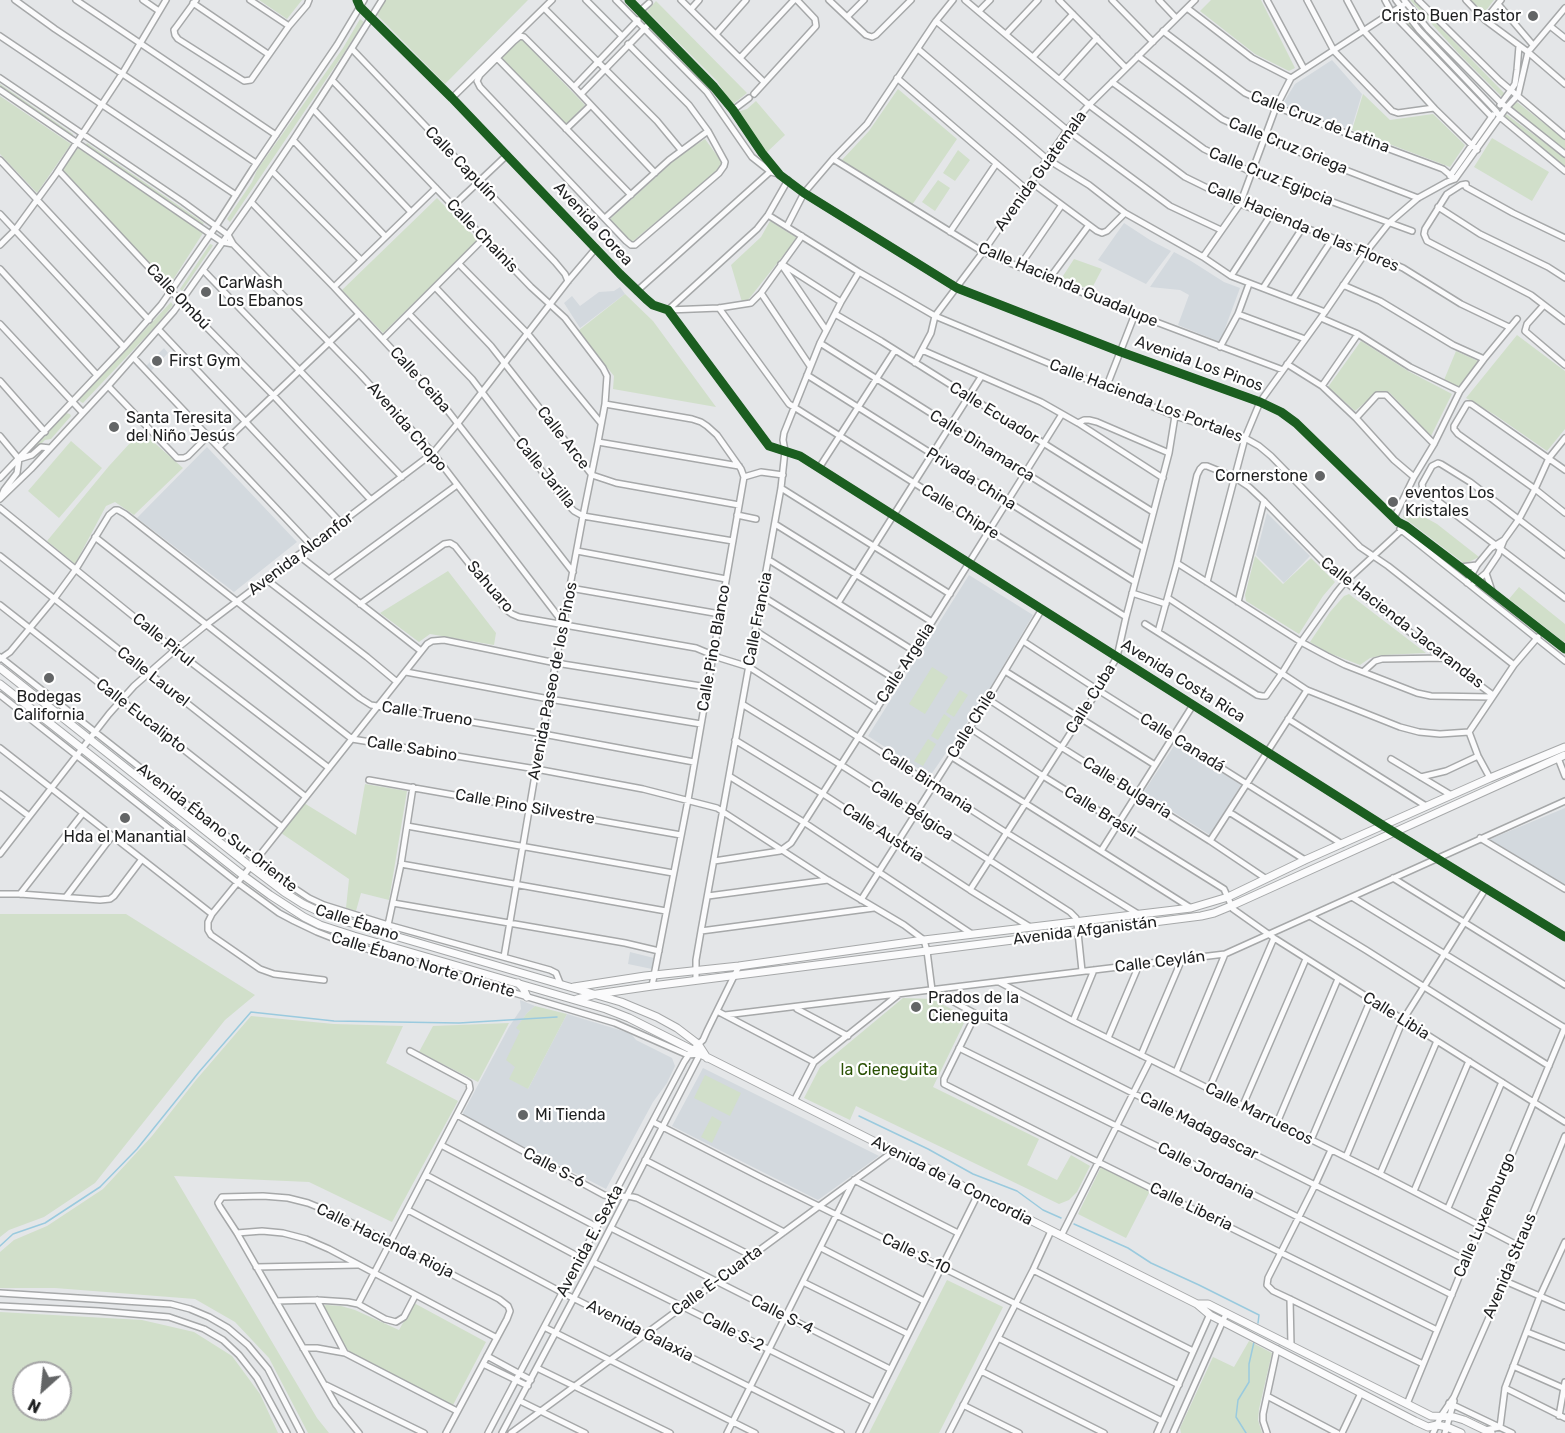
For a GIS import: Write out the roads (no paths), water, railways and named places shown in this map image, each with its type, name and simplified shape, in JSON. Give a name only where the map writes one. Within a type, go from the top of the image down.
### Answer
[{"type":"main road","name":"Calle Ébano","points":[[0,668],[251,867],[303,904],[322,914],[357,926],[440,944],[629,1004],[677,1028],[697,1049]]},
{"type":"main road","name":"Calle Ébano","points":[[0,684],[79,752],[287,907],[320,924],[354,936],[606,1009],[697,1049]]},
{"type":"main road","name":"Avenida Afganistán","points":[[574,987],[924,940],[1191,908],[1228,897],[1265,878],[1426,806],[1565,747]]},
{"type":"main road","name":"Avenida Afganistán","points":[[574,999],[696,980],[1077,933],[1214,913],[1562,756]]},
{"type":"main road","points":[[480,983],[483,973]]},
{"type":"main road","points":[[518,983],[523,987],[527,997]]},
{"type":"main road","name":"Avenida de la Concordia","points":[[697,1049],[707,1058],[1197,1304],[1210,1315],[1361,1393],[1433,1429],[1461,1433]]},
{"type":"main road","name":"Avenida de la Concordia","points":[[1197,1304],[1208,1304],[1431,1416],[1450,1416],[1488,1431]]},
{"type":"street","points":[[15,0],[256,163]]},
{"type":"street","points":[[76,0],[276,135]]},
{"type":"street","points":[[143,0],[159,10]]},
{"type":"street","points":[[0,245],[15,230],[59,171],[122,74],[166,0]]},
{"type":"street","points":[[250,0],[289,26]]},
{"type":"street","points":[[268,54],[194,2],[174,30],[178,39],[244,81],[251,80],[309,0]]},
{"type":"street","name":"Avenida Corea","points":[[355,0],[637,291],[653,304],[669,310],[764,441],[771,448],[785,451]]},
{"type":"street","points":[[0,478],[149,320],[216,226],[337,45],[364,0]]},
{"type":"street","points":[[0,499],[159,330],[293,140],[382,0]]},
{"type":"street","points":[[452,98],[552,0]]},
{"type":"street","points":[[586,0],[622,36]]},
{"type":"street","points":[[616,0],[707,92],[752,157],[773,170]]},
{"type":"street","points":[[629,0],[714,87],[773,170]]},
{"type":"street","points":[[681,0],[764,82]]},
{"type":"street","points":[[691,9],[699,0]]},
{"type":"street","points":[[716,34],[746,0]]},
{"type":"street","points":[[733,111],[752,96],[816,26],[815,19],[795,0],[740,58]]},
{"type":"street","points":[[829,0],[868,37],[876,35],[911,0]]},
{"type":"street","points":[[847,17],[864,0]]},
{"type":"street","points":[[787,226],[804,193],[867,124],[936,21],[953,0]]},
{"type":"street","name":"Calle Hacienda de las Flores","points":[[965,0],[1089,105],[1185,177],[1240,204],[1303,226],[1403,268],[1461,304],[1509,327]]},
{"type":"street","points":[[979,11],[990,0]]},
{"type":"street","points":[[1006,34],[1038,0]]},
{"type":"street","points":[[1059,0],[1126,68]]},
{"type":"street","points":[[1112,0],[1153,42]]},
{"type":"street","points":[[1159,0],[1176,18]]},
{"type":"street","name":"Avenida Guatemala","points":[[915,363],[931,333],[935,316],[983,252],[1067,130],[1089,105],[1195,0]]},
{"type":"street","points":[[1267,0],[1304,69]]},
{"type":"street","points":[[1307,0],[1334,51],[1393,112],[1434,108]]},
{"type":"street","points":[[1347,0],[1363,30],[1434,108],[1475,147]]},
{"type":"street","points":[[1385,0],[1392,13],[1492,117],[1500,117]]},
{"type":"street","points":[[1396,0],[1403,3],[1503,106],[1565,154]]},
{"type":"street","points":[[1418,0],[1492,73],[1565,136]]},
{"type":"street","points":[[1466,0],[1485,20],[1528,52],[1565,84]]},
{"type":"street","points":[[1485,20],[1499,2],[1533,45]]},
{"type":"street","points":[[574,87],[637,21],[649,3]]},
{"type":"street","points":[[1203,257],[1240,204],[1276,107],[1291,78],[1392,13],[1403,3]]},
{"type":"street","points":[[1403,3],[1419,30],[1500,117],[1565,171]]},
{"type":"street","points":[[544,8],[657,121],[681,150]]},
{"type":"street","points":[[1187,8],[1252,58],[1291,78]]},
{"type":"street","points":[[1475,147],[1496,111],[1518,95],[1528,52],[1565,8]]},
{"type":"street","points":[[1033,57],[1073,14]]},
{"type":"street","points":[[936,21],[1067,130],[1170,206],[1221,230]]},
{"type":"street","points":[[581,94],[651,22]]},
{"type":"street","points":[[1550,26],[1565,38]]},
{"type":"street","name":"Calle Cruz de Latina","points":[[1163,31],[1245,93],[1276,107],[1443,169],[1453,177]]},
{"type":"street","points":[[0,36],[236,195]]},
{"type":"street","points":[[628,44],[688,105],[708,131],[725,162],[722,170],[635,245],[628,243],[480,87],[477,81],[478,77],[517,38],[524,37],[655,173]]},
{"type":"street","points":[[1060,79],[1097,38]]},
{"type":"street","points":[[1207,582],[1245,438],[1260,402],[1389,223],[1419,198],[1453,177],[1500,117],[1503,106],[1515,84],[1519,46]]},
{"type":"street","name":"Calle Capulín","points":[[352,49],[555,262],[568,281]]},
{"type":"street","points":[[918,49],[1047,159],[1089,185],[1125,213],[1203,257],[1231,276],[1293,299],[1358,334],[1410,367],[1460,391]]},
{"type":"street","name":"Calle Cruz Griega","points":[[1138,56],[1222,119],[1265,139],[1419,198]]},
{"type":"street","points":[[497,58],[631,195]]},
{"type":"street","name":"Avenida Chopo","points":[[0,78],[228,235],[233,244],[433,453],[564,624]]},
{"type":"street","points":[[897,78],[1026,189]]},
{"type":"street","name":"Calle Chainis","points":[[332,80],[577,333],[605,371],[608,380],[605,404]]},
{"type":"street","name":"Calle Cruz Egipcia","points":[[1112,82],[1204,149],[1251,172],[1412,231]]},
{"type":"street","points":[[0,90],[222,242],[233,244]]},
{"type":"street","points":[[566,129],[591,105]]},
{"type":"street","points":[[313,109],[411,212]]},
{"type":"street","points":[[604,218],[681,150],[708,131]]},
{"type":"street","points":[[293,140],[385,236]]},
{"type":"street","points":[[453,206],[507,155]]},
{"type":"street","name":"Calle Hacienda Guadalupe","points":[[833,159],[983,252],[1135,314],[1283,370]]},
{"type":"street","points":[[0,160],[149,320]]},
{"type":"street","points":[[950,232],[996,164]]},
{"type":"street","points":[[637,291],[773,170]]},
{"type":"street","name":"Avenida Los Pinos","points":[[773,170],[804,193],[957,288],[1121,352],[1260,402],[1281,412],[1296,423],[1403,528],[1565,660]]},
{"type":"street","name":"Calle Ombú","points":[[59,171],[371,500]]},
{"type":"street","points":[[272,171],[361,260]]},
{"type":"street","points":[[669,310],[757,230],[788,180]]},
{"type":"street","points":[[1031,182],[1061,206],[1102,233],[1125,213]]},
{"type":"street","points":[[1565,238],[1513,213],[1466,187],[1466,184],[1447,194],[1425,229],[1424,237],[1531,295],[1565,321]]},
{"type":"street","points":[[334,286],[436,188]]},
{"type":"street","name":"Calle Ceiba","points":[[251,202],[334,286],[430,389],[573,572]]},
{"type":"street","points":[[1019,267],[1061,206]]},
{"type":"street","points":[[1438,207],[1480,234],[1548,267],[1565,278]]},
{"type":"street","points":[[0,214],[124,347]]},
{"type":"street","name":"Calle Hacienda Los Portales","points":[[768,215],[935,316],[1175,416],[1245,438],[1271,456],[1352,540],[1389,566],[1514,665]]},
{"type":"street","points":[[1231,276],[1270,216]]},
{"type":"street","points":[[1049,279],[1089,225]]},
{"type":"street","points":[[1263,288],[1303,226]]},
{"type":"street","points":[[669,310],[719,308],[751,303],[761,293],[802,236]]},
{"type":"street","points":[[383,339],[484,238]]},
{"type":"street","points":[[1293,299],[1332,238]]},
{"type":"street","name":"Avenida Alcanfor","points":[[0,854],[3,844],[51,789],[94,732],[121,700],[148,674],[206,625],[433,453],[596,248]]},
{"type":"street","points":[[459,264],[528,334],[601,423]]},
{"type":"street","points":[[781,264],[841,302]]},
{"type":"street","points":[[781,264],[826,330]]},
{"type":"street","points":[[0,269],[97,375]]},
{"type":"street","points":[[203,270],[402,477]]},
{"type":"street","name":"Calle Francia","points":[[696,980],[701,931],[781,488],[785,451],[784,433],[826,330],[859,272]]},
{"type":"street","points":[[1220,347],[1238,314],[1249,284]]},
{"type":"street","points":[[1343,285],[1380,301],[1452,345],[1484,359]]},
{"type":"street","name":"Calle Arce","points":[[436,288],[491,346],[592,476],[616,483],[739,506]]},
{"type":"street","points":[[761,293],[810,366]]},
{"type":"street","points":[[1544,305],[1527,324],[1526,331],[1565,365]]},
{"type":"street","name":"Calle Chipre","points":[[719,308],[789,404],[1126,617]]},
{"type":"street","points":[[219,447],[359,314]]},
{"type":"street","name":"Calle Jarilla","points":[[409,314],[482,392],[574,511],[583,516],[733,541]]},
{"type":"street","name":"Calle Ecuador","points":[[835,314],[1153,512]]},
{"type":"street","points":[[1106,388],[1135,314]]},
{"type":"street","points":[[1238,314],[1305,339]]},
{"type":"street","points":[[1396,520],[1414,477],[1434,444],[1460,391],[1517,319]]},
{"type":"street","points":[[0,324],[83,413]]},
{"type":"street","points":[[159,330],[341,523]]},
{"type":"street","points":[[1322,386],[1358,334]]},
{"type":"street","name":"Calle Dinamarca","points":[[820,343],[1144,548]]},
{"type":"street","points":[[819,468],[895,350]]},
{"type":"street","points":[[922,351],[1041,402],[1078,423],[1162,478]]},
{"type":"street","points":[[134,358],[311,545]]},
{"type":"street","points":[[1287,364],[1322,386],[1356,418],[1394,460],[1414,477]]},
{"type":"street","name":"Privada China","points":[[807,375],[1135,582]]},
{"type":"street","points":[[838,603],[981,377]]},
{"type":"street","points":[[0,381],[45,432]]},
{"type":"street","points":[[108,386],[173,454],[181,459],[188,456],[208,436]]},
{"type":"street","points":[[1356,418],[1377,396],[1386,395],[1434,444]]},
{"type":"street","points":[[605,404],[701,422],[717,435],[744,477],[761,472],[783,475]]},
{"type":"street","name":"Avenida Paseo de los Pinos","points":[[504,957],[536,769],[605,404]]},
{"type":"street","points":[[1565,470],[1471,404],[1467,404],[1454,426],[1458,434],[1565,513]]},
{"type":"street","name":"Calle Argelia","points":[[784,850],[805,823],[1062,414]]},
{"type":"street","name":"Calle Cuba","points":[[970,890],[1117,657],[1170,453],[1175,416]]},
{"type":"street","points":[[1078,423],[1084,420],[1097,422],[1170,453]]},
{"type":"street","points":[[0,436],[19,459],[17,473],[0,499]]},
{"type":"street","points":[[1474,578],[1486,573],[1504,540],[1519,519],[1549,458],[1565,438]]},
{"type":"street","points":[[598,442],[739,466]]},
{"type":"street","points":[[19,459],[32,455],[41,447],[50,448]]},
{"type":"street","name":"Avenida Costa Rica","points":[[785,451],[795,453],[1395,833],[1565,937]]},
{"type":"street","points":[[1565,555],[1470,483],[1441,464],[1432,466],[1422,484],[1423,489],[1565,598]]},
{"type":"street","name":"Calle Hacienda Jacarandas","points":[[1177,563],[1200,469],[1207,466],[1234,477],[1250,487],[1333,572],[1492,696]]},
{"type":"street","name":"Calle Pino Blanco","points":[[652,986],[688,800],[744,477]]},
{"type":"street","points":[[329,579],[457,486]]},
{"type":"street","points":[[781,488],[950,594]]},
{"type":"street","points":[[1238,602],[1264,501]]},
{"type":"street","name":"Calle Pirul","points":[[0,508],[175,650],[328,768]]},
{"type":"street","name":"Calle Trueno","points":[[95,537],[109,515],[115,510],[125,514],[371,705],[694,762]]},
{"type":"street","points":[[737,515],[756,519]]},
{"type":"street","points":[[775,524],[932,622]]},
{"type":"street","points":[[1145,624],[1257,695],[1266,696],[1301,642],[1345,582],[1403,528]]},
{"type":"street","name":"Avenida Los Pinos","points":[[1403,528],[1460,567],[1565,649]]},
{"type":"street","points":[[0,658],[10,652],[54,599],[76,569],[95,537]]},
{"type":"street","name":"Calle Sabino","points":[[95,537],[352,739],[536,769],[643,789],[711,806],[904,925],[924,940]]},
{"type":"street","points":[[1469,584],[1474,578],[1478,564],[1495,545],[1504,540]]},
{"type":"street","name":"Sahuaro","points":[[360,604],[444,544],[450,543],[455,546],[505,609],[519,617],[696,648],[713,655]]},
{"type":"street","points":[[577,551],[726,579]]},
{"type":"street","points":[[298,555],[421,651]]},
{"type":"street","name":"Calle Laurel","points":[[0,556],[306,797]]},
{"type":"street","points":[[1483,559],[1491,565]]},
{"type":"street","points":[[769,560],[914,651]]},
{"type":"street","points":[[1158,632],[1177,563],[1301,642],[1336,661],[1417,693],[1431,696],[1492,696]]},
{"type":"street","points":[[1460,567],[1478,564]]},
{"type":"street","points":[[1486,573],[1492,592]]},
{"type":"street","points":[[267,580],[397,682]]},
{"type":"street","points":[[570,588],[720,614]]},
{"type":"street","points":[[1132,593],[1167,601],[1307,690],[1400,727],[1419,732],[1440,734],[1469,732]]},
{"type":"street","points":[[762,596],[895,679]]},
{"type":"street","name":"Calle Eucalipto","points":[[0,605],[282,827]]},
{"type":"street","name":"Calle Chile","points":[[861,900],[1042,609]]},
{"type":"street","points":[[756,631],[877,709]]},
{"type":"street","points":[[1469,732],[1514,665],[1543,631]]},
{"type":"street","points":[[324,980],[280,975],[260,969],[211,935],[207,926],[212,914],[427,644],[444,640],[556,663],[707,687]]},
{"type":"street","name":"Calle Canadá","points":[[1023,641],[1342,844]]},
{"type":"street","name":"Calle Birmania","points":[[713,655],[749,667],[1007,833],[1138,914]]},
{"type":"street","name":"Avenida Ébano Sur Oriente","points":[[0,658],[256,860],[309,898],[440,944],[504,957],[554,972],[558,975],[560,983]]},
{"type":"street","points":[[1364,671],[1375,661],[1382,659],[1443,658]]},
{"type":"street","points":[[1005,671],[1155,765]]},
{"type":"street","points":[[406,672],[701,724]]},
{"type":"street","points":[[1210,841],[1307,690]]},
{"type":"street","name":"Calle Ébano Norte Oriente","points":[[0,695],[79,752],[238,883],[279,913],[317,933],[697,1049]]},
{"type":"street","name":"Calle Bulgaria","points":[[988,699],[1265,878]]},
{"type":"street","name":"Calle Bélgica","points":[[742,704],[1070,912],[1076,918],[1077,923]]},
{"type":"street","points":[[1101,851],[1193,705]]},
{"type":"street","points":[[1288,719],[1426,806]]},
{"type":"street","name":"Calle Brasil","points":[[970,728],[1224,889],[1228,897]]},
{"type":"street","points":[[1469,732],[1490,778]]},
{"type":"street","name":"Calle Austria","points":[[735,740],[1030,927]]},
{"type":"street","points":[[0,748],[212,914]]},
{"type":"street","points":[[1421,777],[1446,771],[1478,756]]},
{"type":"street","points":[[1562,756],[1565,776]]},
{"type":"street","points":[[952,757],[1191,908]]},
{"type":"street","points":[[1391,759],[1451,795]]},
{"type":"street","points":[[729,776],[805,823],[972,934]]},
{"type":"street","name":"Calle Pino Silvestre","points":[[369,780],[681,835]]},
{"type":"street","points":[[388,925],[401,864],[413,787]]},
{"type":"street","points":[[0,794],[29,816]]},
{"type":"street","name":"Calle Ceylán","points":[[725,1015],[1225,954],[1272,936],[1310,916],[1565,801]]},
{"type":"street","points":[[1229,812],[1305,860]]},
{"type":"street","points":[[20,894],[84,813]]},
{"type":"street","points":[[407,826],[673,873]]},
{"type":"street","points":[[66,897],[112,836]]},
{"type":"street","points":[[1480,838],[1565,889]]},
{"type":"street","points":[[714,861],[784,850]]},
{"type":"street","points":[[0,894],[110,899],[142,859]]},
{"type":"street","points":[[401,864],[666,910]]},
{"type":"street","points":[[1393,878],[1565,985]]},
{"type":"street","points":[[708,896],[828,879]]},
{"type":"street","points":[[1346,1157],[1404,1020],[1486,888]]},
{"type":"street","points":[[1228,897],[1231,906]]},
{"type":"street","points":[[1352,897],[1565,1028]]},
{"type":"street","points":[[393,903],[659,951]]},
{"type":"street","name":"Calle Libia","points":[[1231,906],[1237,913],[1306,959],[1565,1122]]},
{"type":"street","points":[[701,931],[874,908]]},
{"type":"street","points":[[1310,916],[1549,1066]]},
{"type":"street","points":[[1077,923],[1082,971]]},
{"type":"street","points":[[1209,1089],[1272,936]]},
{"type":"street","points":[[924,940],[932,990]]},
{"type":"street","points":[[1176,1072],[1225,954]]},
{"type":"street","points":[[1141,1056],[1182,959]]},
{"type":"street","points":[[1243,1105],[1306,959]]},
{"type":"street","points":[[1108,1038],[1139,965]]},
{"type":"street","points":[[697,1049],[739,966]]},
{"type":"street","points":[[1072,1021],[1094,970]]},
{"type":"street","points":[[1277,1123],[1338,979]]},
{"type":"street","name":"Calle Marruecos","points":[[999,982],[1141,1056],[1243,1105],[1520,1246]]},
{"type":"street","name":"Calle Madagascar","points":[[932,990],[1466,1260]]},
{"type":"street","points":[[794,1101],[814,1062],[898,995]]},
{"type":"street","points":[[1311,1140],[1371,999]]},
{"type":"street","points":[[795,1008],[848,1036]]},
{"type":"street","points":[[717,1011],[814,1062]]},
{"type":"street","points":[[959,1048],[976,1014]]},
{"type":"street","name":"Calle Luxemburgo","points":[[1407,1404],[1565,1028]]},
{"type":"street","points":[[1380,1174],[1437,1041]]},
{"type":"street","name":"Calle Liberia","points":[[959,1048],[944,1078],[944,1084],[1437,1330]]},
{"type":"street","name":"Calle Jordania","points":[[959,1048],[1452,1295]]},
{"type":"street","name":"Avenida E. Sexta","points":[[488,1433],[653,1122],[697,1049]]},
{"type":"street","name":"Avenida E. Sexta","points":[[502,1433],[628,1196],[697,1049]]},
{"type":"street","points":[[358,1304],[468,1094],[470,1086],[466,1081],[410,1051]]},
{"type":"street","points":[[1061,1236],[1150,1060]]},
{"type":"street","points":[[1414,1191],[1469,1061]]},
{"type":"street","points":[[1448,1209],[1502,1082]]},
{"type":"street","name":"Calle S-6","points":[[457,1115],[598,1192],[613,1197],[637,1198],[752,1256]]},
{"type":"street","name":"Calle S-10","points":[[653,1122],[1179,1385]]},
{"type":"street","name":"Avenida Straus","points":[[1445,1431],[1454,1396],[1564,1139]]},
{"type":"street","points":[[441,1145],[597,1227]]},
{"type":"street","points":[[1331,1150],[1268,1278],[1267,1285],[1274,1291],[1423,1364]]},
{"type":"street","name":"Calle E-Cuarta","points":[[512,1433],[894,1151]]},
{"type":"street","points":[[645,1160],[784,1232]]},
{"type":"street","points":[[426,1175],[581,1258]]},
{"type":"street","points":[[727,1433],[854,1180],[958,1233]]},
{"type":"street","points":[[859,1433],[978,1194]]},
{"type":"street","name":"Calle Hacienda Rioja","points":[[359,1433],[336,1405],[220,1207],[218,1203],[222,1197],[263,1196],[288,1198],[308,1203],[390,1242],[508,1306],[509,1315],[497,1338]]},
{"type":"street","name":"Avenida Galaxia","points":[[408,1209],[563,1293],[841,1433]]},
{"type":"street","name":"Calle S-4","points":[[611,1228],[890,1369]]},
{"type":"street","points":[[237,1233],[262,1231],[283,1233],[329,1249],[497,1338],[446,1433]]},
{"type":"street","points":[[950,1433],[1051,1231]]},
{"type":"street","points":[[1500,1427],[1505,1388],[1540,1296],[1565,1242]]},
{"type":"street","points":[[821,1248],[924,1300]]},
{"type":"street","points":[[1558,1260],[1565,1263]]},
{"type":"street","name":"Calle S-2","points":[[593,1262],[874,1402]]},
{"type":"street","points":[[256,1267],[357,1265]]},
{"type":"street","points":[[1033,1270],[1193,1351]]},
{"type":"street","points":[[1505,1281],[1565,1307]]},
{"type":"street","points":[[803,1282],[908,1334]]},
{"type":"street","points":[[0,1293],[171,1304],[208,1317],[228,1328],[248,1345],[268,1369],[301,1433]]},
{"type":"street","points":[[276,1301],[334,1300],[358,1304],[385,1319],[396,1322],[404,1317],[415,1296]]},
{"type":"street","points":[[1290,1299],[1291,1345]]},
{"type":"street","points":[[316,1300],[345,1353]]},
{"type":"street","points":[[0,1306],[169,1317],[204,1329],[223,1340],[239,1355],[257,1378],[286,1433]]},
{"type":"street","points":[[1157,1433],[1214,1307]]},
{"type":"street","points":[[1173,1433],[1227,1314]]},
{"type":"street","points":[[544,1327],[755,1433]]},
{"type":"street","points":[[1527,1332],[1565,1347]]},
{"type":"street","points":[[998,1338],[1162,1421]]},
{"type":"street","points":[[303,1348],[345,1353],[457,1411]]},
{"type":"street","points":[[1268,1433],[1263,1414],[1277,1349]]},
{"type":"street","points":[[487,1356],[520,1374],[529,1383]]},
{"type":"street","points":[[483,1364],[516,1380],[529,1383]]},
{"type":"street","points":[[1505,1388],[1562,1417],[1564,1385],[1513,1366]]},
{"type":"street","points":[[537,1368],[670,1433]]},
{"type":"street","points":[[981,1371],[1104,1433]]},
{"type":"street","points":[[325,1385],[424,1433]]},
{"type":"street","points":[[1342,1433],[1361,1393]]},
{"type":"street","points":[[1267,1396],[1337,1433]]},
{"type":"street","points":[[520,1401],[585,1433]]},
{"type":"street","points":[[1433,1429],[1451,1404],[1512,1433]]},
{"type":"street","points":[[963,1405],[1019,1433]]},
{"type":"street","points":[[1488,1431],[1500,1427]]},
{"type":"waterway","points":[[0,1246],[13,1234],[45,1223],[100,1187],[137,1149],[251,1012],[334,1021],[459,1023],[557,1017]]},
{"type":"waterway","points":[[859,1116],[928,1149],[973,1174],[1017,1191],[1043,1210],[1061,1218]]},
{"type":"waterway","points":[[1074,1224],[1128,1248],[1151,1263],[1259,1315],[1258,1323]]},
{"type":"waterway","points":[[1246,1433],[1236,1417],[1238,1400],[1249,1382],[1249,1364],[1254,1342]]},
{"type":"place","name":"Cristo Buen Pastor","points":[[1533,16]]},
{"type":"place","name":"CarWash Los Ebanos","points":[[206,292]]},
{"type":"place","name":"First Gym","points":[[157,361]]},
{"type":"place","name":"Santa Teresita del Niño Jesús","points":[[114,427]]},
{"type":"place","name":"Cornerstone","points":[[1320,476]]},
{"type":"place","name":"eventos Los Kristales","points":[[1393,502]]},
{"type":"place","name":"Bodegas California","points":[[49,678]]},
{"type":"place","name":"Hda el Manantial","points":[[125,818]]},
{"type":"place","name":"Prados de la Cieneguita","points":[[916,1007]]},
{"type":"place","name":"Mi Tienda","points":[[523,1115]]},
{"type":"park label","name":"la Cieneguita","points":[[889,1070]]}]
